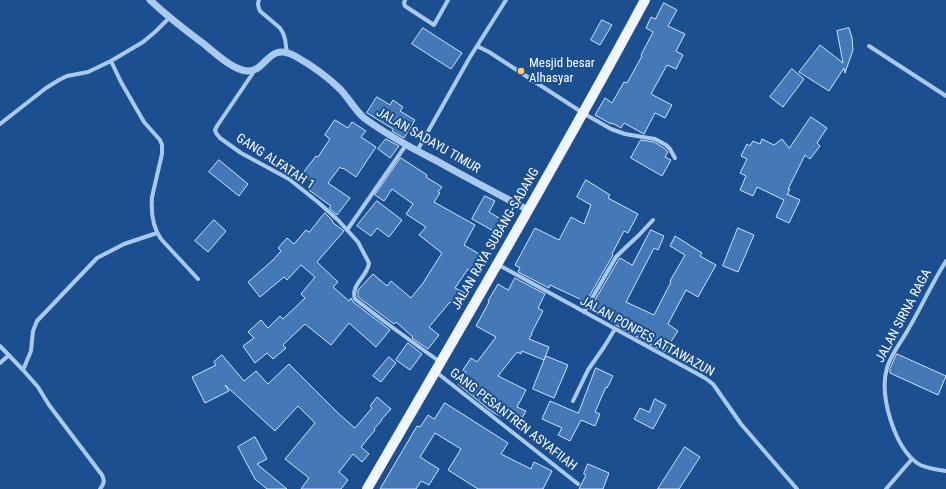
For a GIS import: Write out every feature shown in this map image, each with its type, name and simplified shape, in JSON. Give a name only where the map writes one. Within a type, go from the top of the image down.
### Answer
[{"type":"main road","name":"JALAN RAYA SUBANG-SADANG","points":[[367,489],[583,113],[644,0]]},
{"type":"street","points":[[150,0],[169,18],[222,58],[242,70],[249,71],[264,63],[271,55],[277,52],[287,53],[283,33],[280,28],[260,11],[258,8],[259,0]]},
{"type":"street","points":[[405,0],[405,6],[434,25],[448,0]]},
{"type":"street","points":[[417,150],[470,57],[506,0]]},
{"type":"street","points":[[0,124],[46,88],[59,80],[67,76],[88,72],[111,61],[143,42],[169,18]]},
{"type":"street","points":[[477,46],[489,52],[583,113],[611,129],[626,134],[655,139],[666,145],[670,148],[675,158]]},
{"type":"street","points":[[869,46],[946,96]]},
{"type":"street","name":"JALAN SADAYU TIMUR","points":[[287,53],[317,70],[332,82],[341,90],[364,118],[406,144],[528,210]]},
{"type":"street","points":[[111,61],[144,122],[160,140],[162,145],[162,154],[152,197],[155,228],[157,233],[198,280]]},
{"type":"street","name":"GANG ALFATAH 1","points":[[255,69],[217,126],[216,133],[220,138],[241,153],[289,180],[319,202],[347,230],[358,242],[369,263],[369,266],[355,288],[355,299],[441,362]]},
{"type":"street","points":[[347,230],[406,144]]},
{"type":"street","points":[[584,312],[616,257],[653,220]]},
{"type":"street","points":[[24,370],[31,351],[33,331],[37,321],[97,258],[124,244],[157,233]]},
{"type":"street","name":"JALAN SIRNA RAGA","points":[[946,261],[889,361],[885,380],[885,394],[889,415],[897,438],[908,455],[918,464],[928,468],[946,471]]},
{"type":"street","name":"JALAN PONPES ATTAWAZUN","points":[[497,264],[705,378],[713,384],[738,420],[797,489]]},
{"type":"street","points":[[573,401],[588,370],[615,329]]},
{"type":"street","points":[[0,346],[24,370],[38,387],[49,405],[102,476],[104,483],[100,489]]},
{"type":"street","points":[[0,363],[9,355]]},
{"type":"street","name":"GANG PESANTREN ASYAFIIAH","points":[[435,372],[578,484]]},
{"type":"street","points":[[886,489],[912,459]]},
{"type":"building","points":[[664,3],[677,10],[668,26],[685,34],[676,51],[683,55],[676,69],[667,65],[651,94],[672,105],[665,118],[655,113],[644,134],[624,123],[621,128],[595,115],[605,98],[612,103],[624,82],[627,83],[653,32],[646,28],[651,17],[655,19]]},
{"type":"building","points":[[602,20],[612,25],[600,45],[591,40]]},
{"type":"building","points":[[423,28],[462,53],[451,69],[412,44]]},
{"type":"building","points":[[849,28],[853,50],[845,73],[844,68],[829,91],[799,72],[820,45],[843,63],[837,31]]},
{"type":"building","points":[[792,69],[804,79],[783,107],[770,97]]},
{"type":"building","points":[[377,97],[390,105],[393,100],[403,107],[400,111],[415,120],[404,138],[392,131],[393,129],[367,113]]},
{"type":"building","points":[[811,117],[827,128],[817,143],[820,146],[810,159],[805,155],[787,194],[800,200],[789,223],[776,217],[784,200],[757,187],[753,196],[740,190],[746,176],[740,173],[747,159],[741,156],[747,144],[750,146],[753,141],[760,144],[762,139],[774,145],[782,139],[789,148]]},
{"type":"building","points":[[335,120],[348,128],[352,122],[366,131],[361,137],[376,147],[356,177],[340,167],[328,183],[350,198],[337,215],[329,208],[331,206],[309,190],[314,183],[302,174],[316,156],[318,157],[330,139],[325,135]]},
{"type":"building","points":[[386,139],[399,146],[390,158],[378,149]]},
{"type":"building","points":[[641,140],[654,142],[668,152],[665,157],[671,160],[662,176],[631,158]]},
{"type":"building","points":[[401,158],[442,187],[434,202],[475,225],[464,245],[481,255],[471,271],[468,269],[455,288],[467,294],[459,308],[450,302],[429,327],[439,335],[428,349],[412,338],[413,337],[396,322],[394,324],[358,297],[358,290],[373,274],[387,286],[391,281],[411,298],[423,283],[442,253],[419,235],[426,227],[406,214],[413,204],[392,189],[384,201],[375,195]]},
{"type":"building","points":[[219,160],[248,184],[239,196],[209,172]]},
{"type":"building","points":[[586,180],[610,195],[608,198],[638,214],[628,233],[624,231],[612,254],[613,255],[586,302],[550,285],[549,288],[518,272],[520,268],[515,265],[535,228],[559,240],[571,217],[584,224],[591,205],[577,197]]},
{"type":"building","points":[[485,196],[495,201],[489,212],[504,221],[497,233],[472,219]]},
{"type":"building","points":[[377,201],[402,220],[389,237],[377,228],[371,236],[357,226]]},
{"type":"building","points":[[325,213],[333,221],[332,222],[344,231],[317,262],[338,282],[333,287],[349,301],[351,298],[353,302],[390,330],[376,347],[349,323],[331,345],[305,324],[283,345],[286,348],[273,359],[267,353],[255,363],[243,346],[254,338],[248,332],[261,320],[268,328],[280,316],[283,319],[305,298],[301,294],[315,277],[301,265],[287,280],[284,277],[260,297],[248,282],[281,251],[278,248],[287,238],[294,244],[306,230],[309,232]]},
{"type":"building","points":[[214,220],[226,231],[208,252],[195,241]]},
{"type":"building","points":[[738,228],[754,235],[738,272],[723,266]]},
{"type":"building","points":[[651,230],[664,236],[658,250],[654,248],[626,302],[654,315],[671,282],[670,281],[685,255],[670,246],[675,236],[702,253],[700,256],[716,265],[698,297],[686,290],[668,324],[678,331],[664,352],[592,310],[594,306],[592,305],[619,259],[620,258],[632,265]]},
{"type":"building","points":[[515,278],[545,294],[538,308],[543,311],[529,339],[549,347],[544,360],[522,351],[521,354],[517,352],[498,376],[526,390],[517,407],[526,411],[518,425],[492,412],[458,384],[466,372],[463,370],[471,358],[477,362],[496,337],[476,326],[489,302],[488,301],[498,284],[508,290]]},
{"type":"building","points":[[408,343],[422,354],[410,370],[396,360]]},
{"type":"building","points":[[897,354],[946,376],[938,395],[890,373],[890,369]]},
{"type":"building","points":[[222,355],[244,381],[256,371],[268,384],[289,364],[355,428],[372,408],[370,406],[377,397],[391,409],[361,447],[369,454],[362,462],[353,454],[339,472],[348,480],[341,489],[301,489],[309,478],[285,459],[315,423],[298,406],[275,431],[225,385],[229,391],[205,403],[192,377],[216,365],[214,362]]},
{"type":"building","points":[[546,356],[568,365],[554,398],[533,389]]},
{"type":"building","points":[[389,357],[396,363],[381,382],[373,376]]},
{"type":"building","points":[[596,368],[613,376],[607,388],[606,387],[595,412],[600,414],[595,426],[581,420],[570,441],[558,435],[562,428],[542,419],[550,401],[578,413]]},
{"type":"building","points":[[655,399],[666,405],[653,429],[634,419],[640,408],[649,412]]},
{"type":"building","points":[[445,403],[508,443],[501,454],[531,469],[534,462],[552,471],[543,489],[478,489],[448,470],[461,449],[435,433],[420,457],[439,469],[429,485],[421,481],[416,489],[380,489],[417,426],[420,427],[428,415],[434,419]]},
{"type":"building","points":[[255,437],[267,459],[257,464],[287,489],[267,489],[255,479],[238,447]]},
{"type":"building","points":[[685,447],[700,457],[679,489],[658,489]]},
{"type":"building","points":[[588,464],[609,473],[603,489],[579,489],[586,475],[584,474]]},
{"type":"place","name":"Mesjid besar Alhasyar","points":[[521,71]]}]
